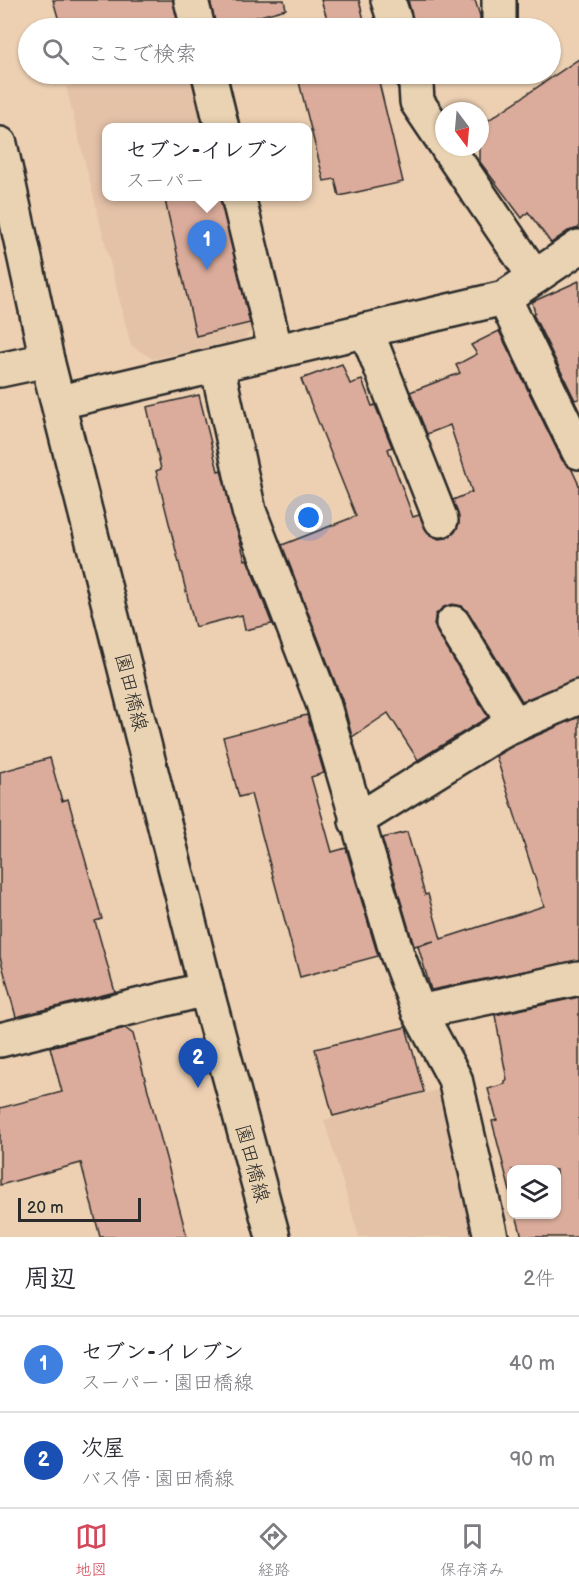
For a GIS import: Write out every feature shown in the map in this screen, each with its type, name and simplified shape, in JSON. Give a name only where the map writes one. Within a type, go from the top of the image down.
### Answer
[{"type":"street","points":[[191,0],[196,18]]},
{"type":"street","points":[[388,0],[394,18]]},
{"type":"street","points":[[499,0],[499,18]]},
{"type":"street","points":[[211,84],[221,123]]},
{"type":"street","points":[[421,84],[417,102],[435,129]]},
{"type":"street","name":"園田橋線","points":[[0,144],[47,360],[60,402],[206,989],[273,1237]]},
{"type":"street","points":[[453,156],[535,277]]},
{"type":"street","points":[[239,201],[276,352]]},
{"type":"street","points":[[60,402],[504,298],[579,247]]},
{"type":"street","points":[[504,298],[579,452]]},
{"type":"street","points":[[366,330],[441,520]]},
{"type":"street","points":[[0,370],[47,360]]},
{"type":"street","points":[[217,365],[249,511],[323,703],[356,821],[397,954],[418,1012],[455,1079],[491,1237]]},
{"type":"street","points":[[453,623],[514,724]]},
{"type":"street","points":[[356,821],[514,724],[579,697]]},
{"type":"street","points":[[418,1012],[579,978]]},
{"type":"street","points":[[0,1040],[206,989]]},
{"type":"shaded area","points":[[78,84],[198,84],[208,123],[102,123],[102,201],[226,201],[255,325],[245,339],[153,359],[131,346],[66,87]]},
{"type":"shaded area","points":[[444,1088],[482,1237],[359,1237],[324,1120]]},
{"type":"building","points":[[53,0],[173,0],[177,18],[58,18]]},
{"type":"building","points":[[210,0],[284,0],[286,9],[253,18],[214,18]]},
{"type":"building","points":[[321,0],[359,0],[364,18],[327,18]]},
{"type":"building","points":[[408,0],[475,0],[480,16],[480,18],[412,18]]},
{"type":"building","points":[[579,59],[579,228],[568,231],[551,243],[528,212],[522,218],[480,162],[480,156],[489,156],[489,120],[542,84],[561,84],[561,71]]},
{"type":"building","points":[[300,84],[379,84],[403,182],[339,196],[335,179],[324,181],[312,133],[312,123],[309,123]]},
{"type":"building","points":[[165,201],[221,201],[250,323],[196,336]]},
{"type":"building","points":[[579,281],[579,399],[575,400],[533,314],[535,313],[532,302]]},
{"type":"building","points":[[499,331],[562,460],[571,468],[579,485],[579,679],[522,701],[469,613],[462,606],[452,604],[444,607],[436,614],[434,624],[437,632],[488,717],[418,760],[388,713],[352,737],[344,705],[282,545],[356,516],[301,379],[342,364],[350,384],[362,380],[392,447],[388,449],[413,517],[419,515],[430,535],[439,539],[447,538],[455,532],[459,523],[453,500],[472,492],[450,425],[427,434],[410,392],[460,373],[456,365],[477,354],[471,345]]},
{"type":"building","points":[[199,395],[218,471],[221,470],[245,560],[247,559],[272,624],[245,630],[242,615],[195,627],[156,471],[161,469],[147,407]]},
{"type":"building","points":[[307,715],[324,773],[311,777],[332,852],[346,848],[378,956],[300,977],[251,794],[239,797],[223,737]]},
{"type":"building","points":[[579,717],[579,960],[431,990],[418,946],[434,941],[414,946],[382,838],[407,832],[425,895],[428,894],[441,939],[544,906],[496,756],[513,746]]},
{"type":"building","points":[[50,758],[62,801],[68,799],[102,919],[95,921],[115,992],[16,1017],[0,957],[0,772]]},
{"type":"building","points":[[579,997],[579,1237],[522,1237],[517,1219],[561,1219],[561,1165],[507,1165],[507,1180],[492,1121],[497,1120],[488,1089],[505,1084],[507,1080],[495,1015]]},
{"type":"building","points":[[406,1027],[424,1092],[333,1116],[315,1049]]},
{"type":"building","points":[[125,1028],[133,1034],[187,1237],[100,1237],[81,1163],[0,1185],[0,1108],[62,1092],[50,1047]]},
{"type":"place","name":"セブン-イレブン","points":[[207,270]]},
{"type":"place","name":"次屋","points":[[198,1088]]}]
